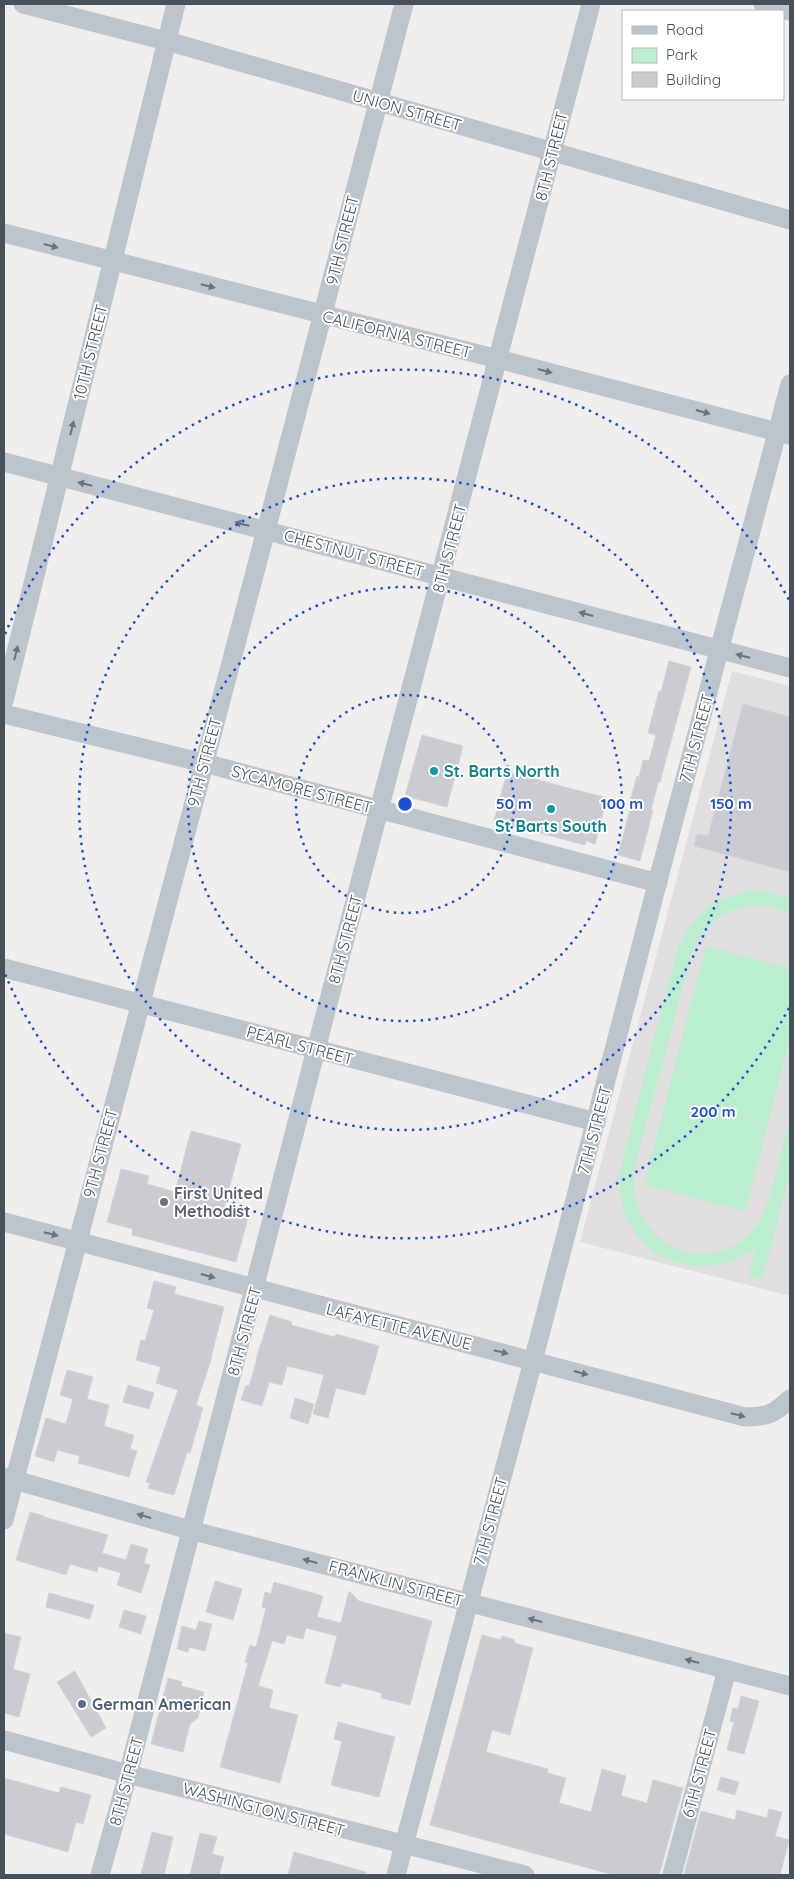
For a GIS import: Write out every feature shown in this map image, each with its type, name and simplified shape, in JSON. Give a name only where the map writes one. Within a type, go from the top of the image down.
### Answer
[{"type":"street","name":"UNION STREET","points":[[23,4],[167,41],[790,220]]},
{"type":"street","name":"10TH STREET","points":[[4,701],[176,4]]},
{"type":"street","name":"9TH STREET","points":[[4,1520],[9,1478],[78,1240],[404,4]]},
{"type":"street","name":"8TH STREET","points":[[100,1875],[591,4]]},
{"type":"street","points":[[763,4],[790,11]]},
{"type":"street","name":"CALIFORNIA STREET","points":[[4,233],[784,434]]},
{"type":"street","name":"7TH STREET","points":[[396,1875],[534,1360],[719,650],[784,434],[790,384]]},
{"type":"street","name":"CHESTNUT STREET","points":[[4,462],[790,668]]},
{"type":"street","name":"SYCAMORE STREET","points":[[4,714],[204,764],[658,883]]},
{"type":"street","name":"PEARL STREET","points":[[4,968],[596,1122]]},
{"type":"street","name":"LAFAYETTE AVENUE","points":[[4,1222],[745,1417],[761,1417],[777,1411],[790,1399]]},
{"type":"street","name":"FRANKLIN STREET","points":[[9,1478],[190,1530],[790,1686]]},
{"type":"street","name":"6TH STREET","points":[[672,1875],[727,1670]]},
{"type":"street","name":"WASHINGTON STREET","points":[[4,1740],[128,1774],[525,1875]]},
{"type":"shaded area","points":[[732,671],[790,686],[790,1296],[580,1242]]},
{"type":"green space","points":[[751,891],[766,891],[790,898],[790,914],[775,908],[759,905],[731,911],[718,918],[698,941],[691,956],[635,1166],[634,1192],[641,1214],[653,1232],[670,1245],[690,1253],[711,1253],[732,1246],[752,1231],[765,1208],[776,1177],[790,1117],[790,1171],[762,1280],[749,1276],[756,1247],[730,1261],[704,1266],[679,1263],[657,1254],[639,1237],[626,1216],[620,1190],[622,1161],[677,951],[689,927],[705,910],[725,898]]},
{"type":"green space","points":[[706,946],[790,968],[790,1038],[745,1211],[644,1185]]},
{"type":"building","points":[[669,661],[691,667],[660,782],[658,783],[640,861],[618,855],[637,776],[639,777],[643,760],[649,761],[656,735],[648,733]]},
{"type":"building","points":[[743,704],[790,717],[790,872],[694,846],[697,834],[708,836]]},
{"type":"building","name":"St. Barts North","points":[[422,735],[463,746],[447,807],[405,796]]},
{"type":"building","name":"St Barts South","points":[[507,772],[607,798],[595,844],[586,841],[585,845],[494,821]]},
{"type":"building","name":"First United Methodist","points":[[191,1131],[241,1144],[223,1211],[248,1218],[236,1262],[132,1235],[133,1229],[107,1222],[121,1169],[149,1176],[147,1184],[175,1192]]},
{"type":"building","points":[[154,1281],[176,1287],[174,1294],[224,1307],[212,1357],[196,1405],[203,1408],[190,1453],[187,1452],[174,1495],[148,1488],[150,1483],[146,1482],[178,1390],[156,1383],[161,1367],[136,1360],[141,1340],[145,1341],[154,1310],[147,1308]]},
{"type":"building","points":[[270,1315],[292,1322],[291,1325],[335,1337],[336,1334],[379,1346],[365,1395],[336,1388],[328,1418],[313,1414],[324,1375],[287,1366],[282,1385],[269,1382],[262,1406],[241,1400],[246,1385],[249,1386]]},
{"type":"building","points":[[67,1370],[93,1377],[87,1399],[109,1405],[104,1426],[134,1435],[130,1449],[137,1451],[129,1477],[78,1463],[80,1456],[57,1450],[54,1462],[35,1456],[46,1418],[66,1424],[73,1399],[60,1395]]},
{"type":"building","points":[[128,1385],[154,1393],[149,1409],[123,1402]]},
{"type":"building","points":[[295,1398],[314,1404],[308,1424],[290,1418]]},
{"type":"building","points":[[30,1512],[108,1535],[102,1553],[126,1560],[131,1544],[148,1549],[144,1563],[150,1565],[141,1593],[117,1585],[121,1573],[98,1566],[97,1572],[70,1564],[66,1575],[16,1560]]},
{"type":"building","points":[[215,1581],[242,1589],[233,1620],[206,1612]]},
{"type":"building","points":[[274,1582],[323,1596],[317,1617],[341,1623],[349,1591],[359,1601],[432,1621],[410,1705],[381,1698],[382,1693],[342,1683],[340,1687],[325,1683],[337,1636],[306,1628],[303,1639],[287,1635],[284,1644],[272,1641],[258,1686],[273,1690],[269,1708],[298,1715],[280,1783],[220,1767],[248,1663],[245,1662],[250,1645],[256,1647],[266,1608],[262,1607],[265,1592],[271,1594]]},
{"type":"building","points":[[49,1593],[94,1605],[90,1619],[46,1607]]},
{"type":"building","points":[[124,1610],[146,1616],[141,1634],[119,1627]]},
{"type":"building","points":[[199,1621],[212,1624],[205,1651],[189,1647],[188,1652],[177,1649],[182,1626],[196,1630]]},
{"type":"building","points":[[4,1633],[21,1637],[13,1669],[30,1674],[19,1717],[4,1713]]},
{"type":"building","points":[[482,1635],[501,1640],[502,1636],[515,1640],[514,1643],[533,1648],[510,1735],[492,1730],[486,1752],[548,1769],[547,1773],[566,1778],[559,1803],[591,1812],[602,1769],[626,1776],[621,1796],[647,1803],[653,1780],[683,1788],[659,1875],[614,1875],[430,1825]]},
{"type":"building","name":"German American","points":[[75,1671],[106,1728],[91,1737],[57,1682]]},
{"type":"building","points":[[168,1678],[182,1682],[181,1686],[204,1692],[198,1718],[190,1724],[183,1752],[151,1744]]},
{"type":"building","points":[[741,1696],[759,1701],[744,1754],[727,1750],[734,1722],[730,1721],[733,1708],[738,1709]]},
{"type":"building","points":[[338,1722],[395,1737],[379,1797],[331,1785],[342,1741],[334,1739]]},
{"type":"building","points":[[721,1777],[739,1782],[735,1795],[717,1790]]},
{"type":"building","points":[[4,1778],[59,1793],[61,1787],[91,1795],[83,1824],[76,1822],[68,1852],[4,1834]]},
{"type":"building","points":[[769,1809],[782,1812],[775,1836],[789,1840],[780,1875],[684,1875],[701,1811],[735,1820],[737,1810],[767,1818]]},
{"type":"building","points":[[152,1832],[173,1837],[164,1875],[141,1874]]},
{"type":"building","points":[[200,1833],[217,1837],[212,1854],[224,1857],[219,1875],[190,1875]]},
{"type":"building","points":[[294,1852],[366,1872],[365,1875],[288,1875]]},
{"type":"place","name":"St. Barts North","points":[[434,771]]},
{"type":"place","name":"St Barts South","points":[[551,809]]},
{"type":"place","name":"First United Methodist","points":[[164,1202]]},
{"type":"place","name":"German American","points":[[82,1704]]}]
